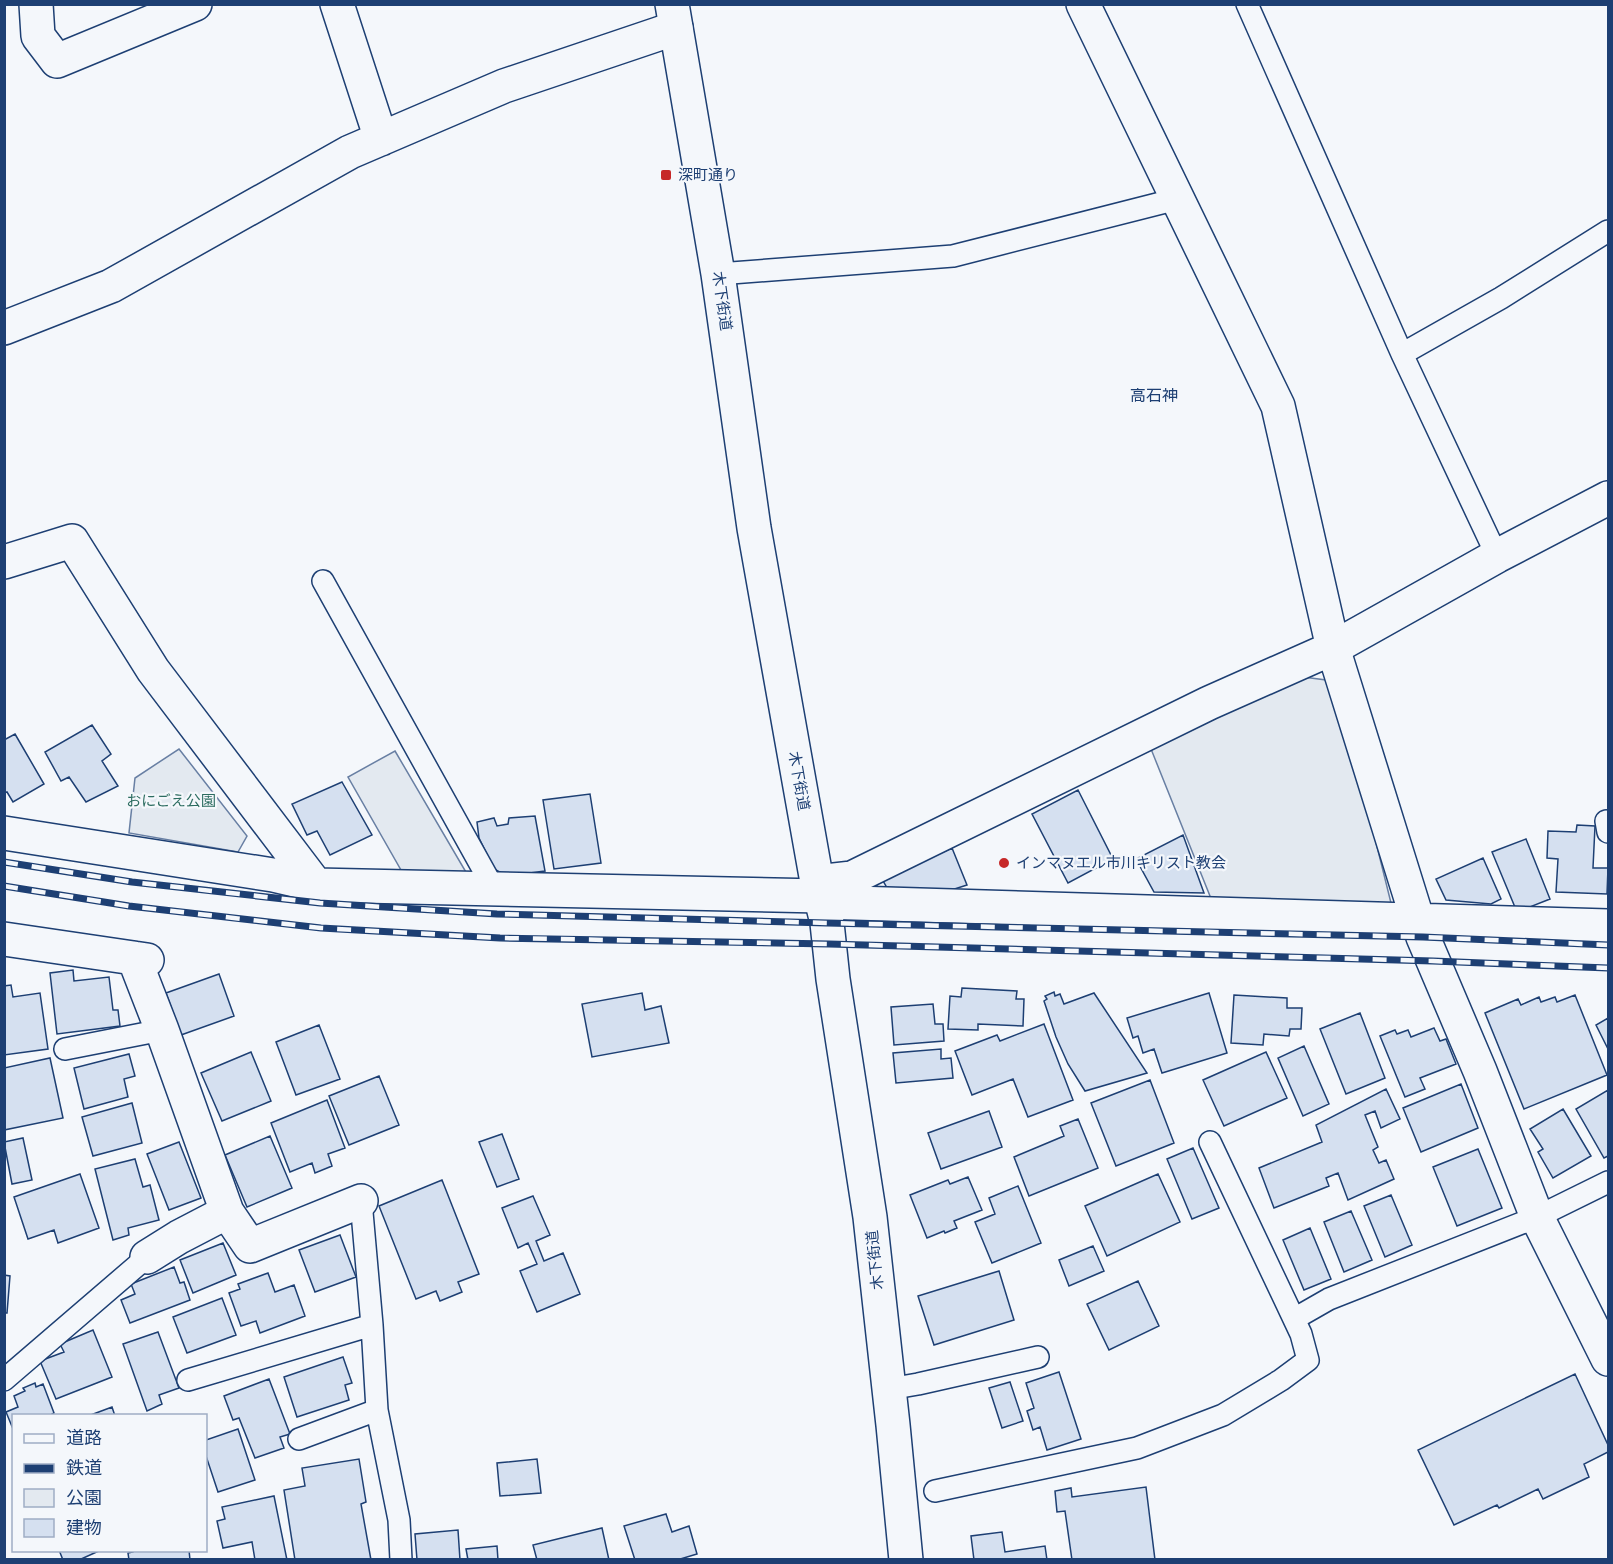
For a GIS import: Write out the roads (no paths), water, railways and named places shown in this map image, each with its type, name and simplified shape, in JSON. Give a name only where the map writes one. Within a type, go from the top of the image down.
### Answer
[{"type":"street","points":[[36,4],[38,36],[57,61],[195,4]]},
{"type":"street","points":[[337,4],[381,139]]},
{"type":"street","points":[[1083,4],[1278,406],[1333,648],[1423,937],[1480,1071],[1537,1217],[1608,1359]]},
{"type":"street","points":[[4,328],[111,286],[350,152],[674,16]]},
{"type":"street","name":"木下街道","points":[[674,16],[718,274],[754,528],[827,923],[832,979],[870,1216],[906,1560]]},
{"type":"street","points":[[820,893],[1209,703],[1333,648],[1497,556],[1608,498]]},
{"type":"street","points":[[4,562],[72,541],[153,670],[316,885]]},
{"type":"street","points":[[4,833],[273,875],[316,885],[494,890],[820,893],[1418,920],[1608,926]]},
{"type":"street","points":[[4,939],[140,959],[162,1030],[227,1212],[250,1246],[361,1201]]},
{"type":"street","points":[[147,1257],[227,1212]]},
{"type":"lane","points":[[1247,4],[1402,354],[1497,556]]},
{"type":"lane","points":[[718,274],[953,256],[1177,199]]},
{"type":"lane","points":[[1402,354],[1501,298],[1608,231]]},
{"type":"lane","points":[[323,581],[494,890]]},
{"type":"lane","points":[[65,1049],[162,1030]]},
{"type":"lane","points":[[934,1491],[1137,1448],[1222,1415],[1281,1380],[1308,1360],[1301,1334],[1210,1142]]},
{"type":"lane","points":[[1294,1319],[1329,1299],[1537,1217],[1608,1182]]},
{"type":"lane","points":[[361,1201],[377,1410],[399,1520],[401,1560]]},
{"type":"lane","points":[[4,1380],[147,1257]]},
{"type":"lane","points":[[188,1380],[372,1325]]},
{"type":"lane","points":[[889,1389],[1038,1357]]},
{"type":"lane","points":[[299,1439],[377,1410]]},
{"type":"railway","points":[[4,862],[132,882],[320,903],[497,914],[1423,937],[1608,945]]},
{"type":"railway","points":[[4,886],[129,906],[321,928],[500,938],[829,944],[1608,968]]},
{"type":"place","name":"深町通り","points":[[666,175]]},
{"type":"place","name":"インマヌエル市川キリスト教会","points":[[1004,863]]},
{"type":"district","name":"高石神","points":[[1154,395]]},
{"type":"park label","name":"おにごえ公園","points":[[171,801]]}]
